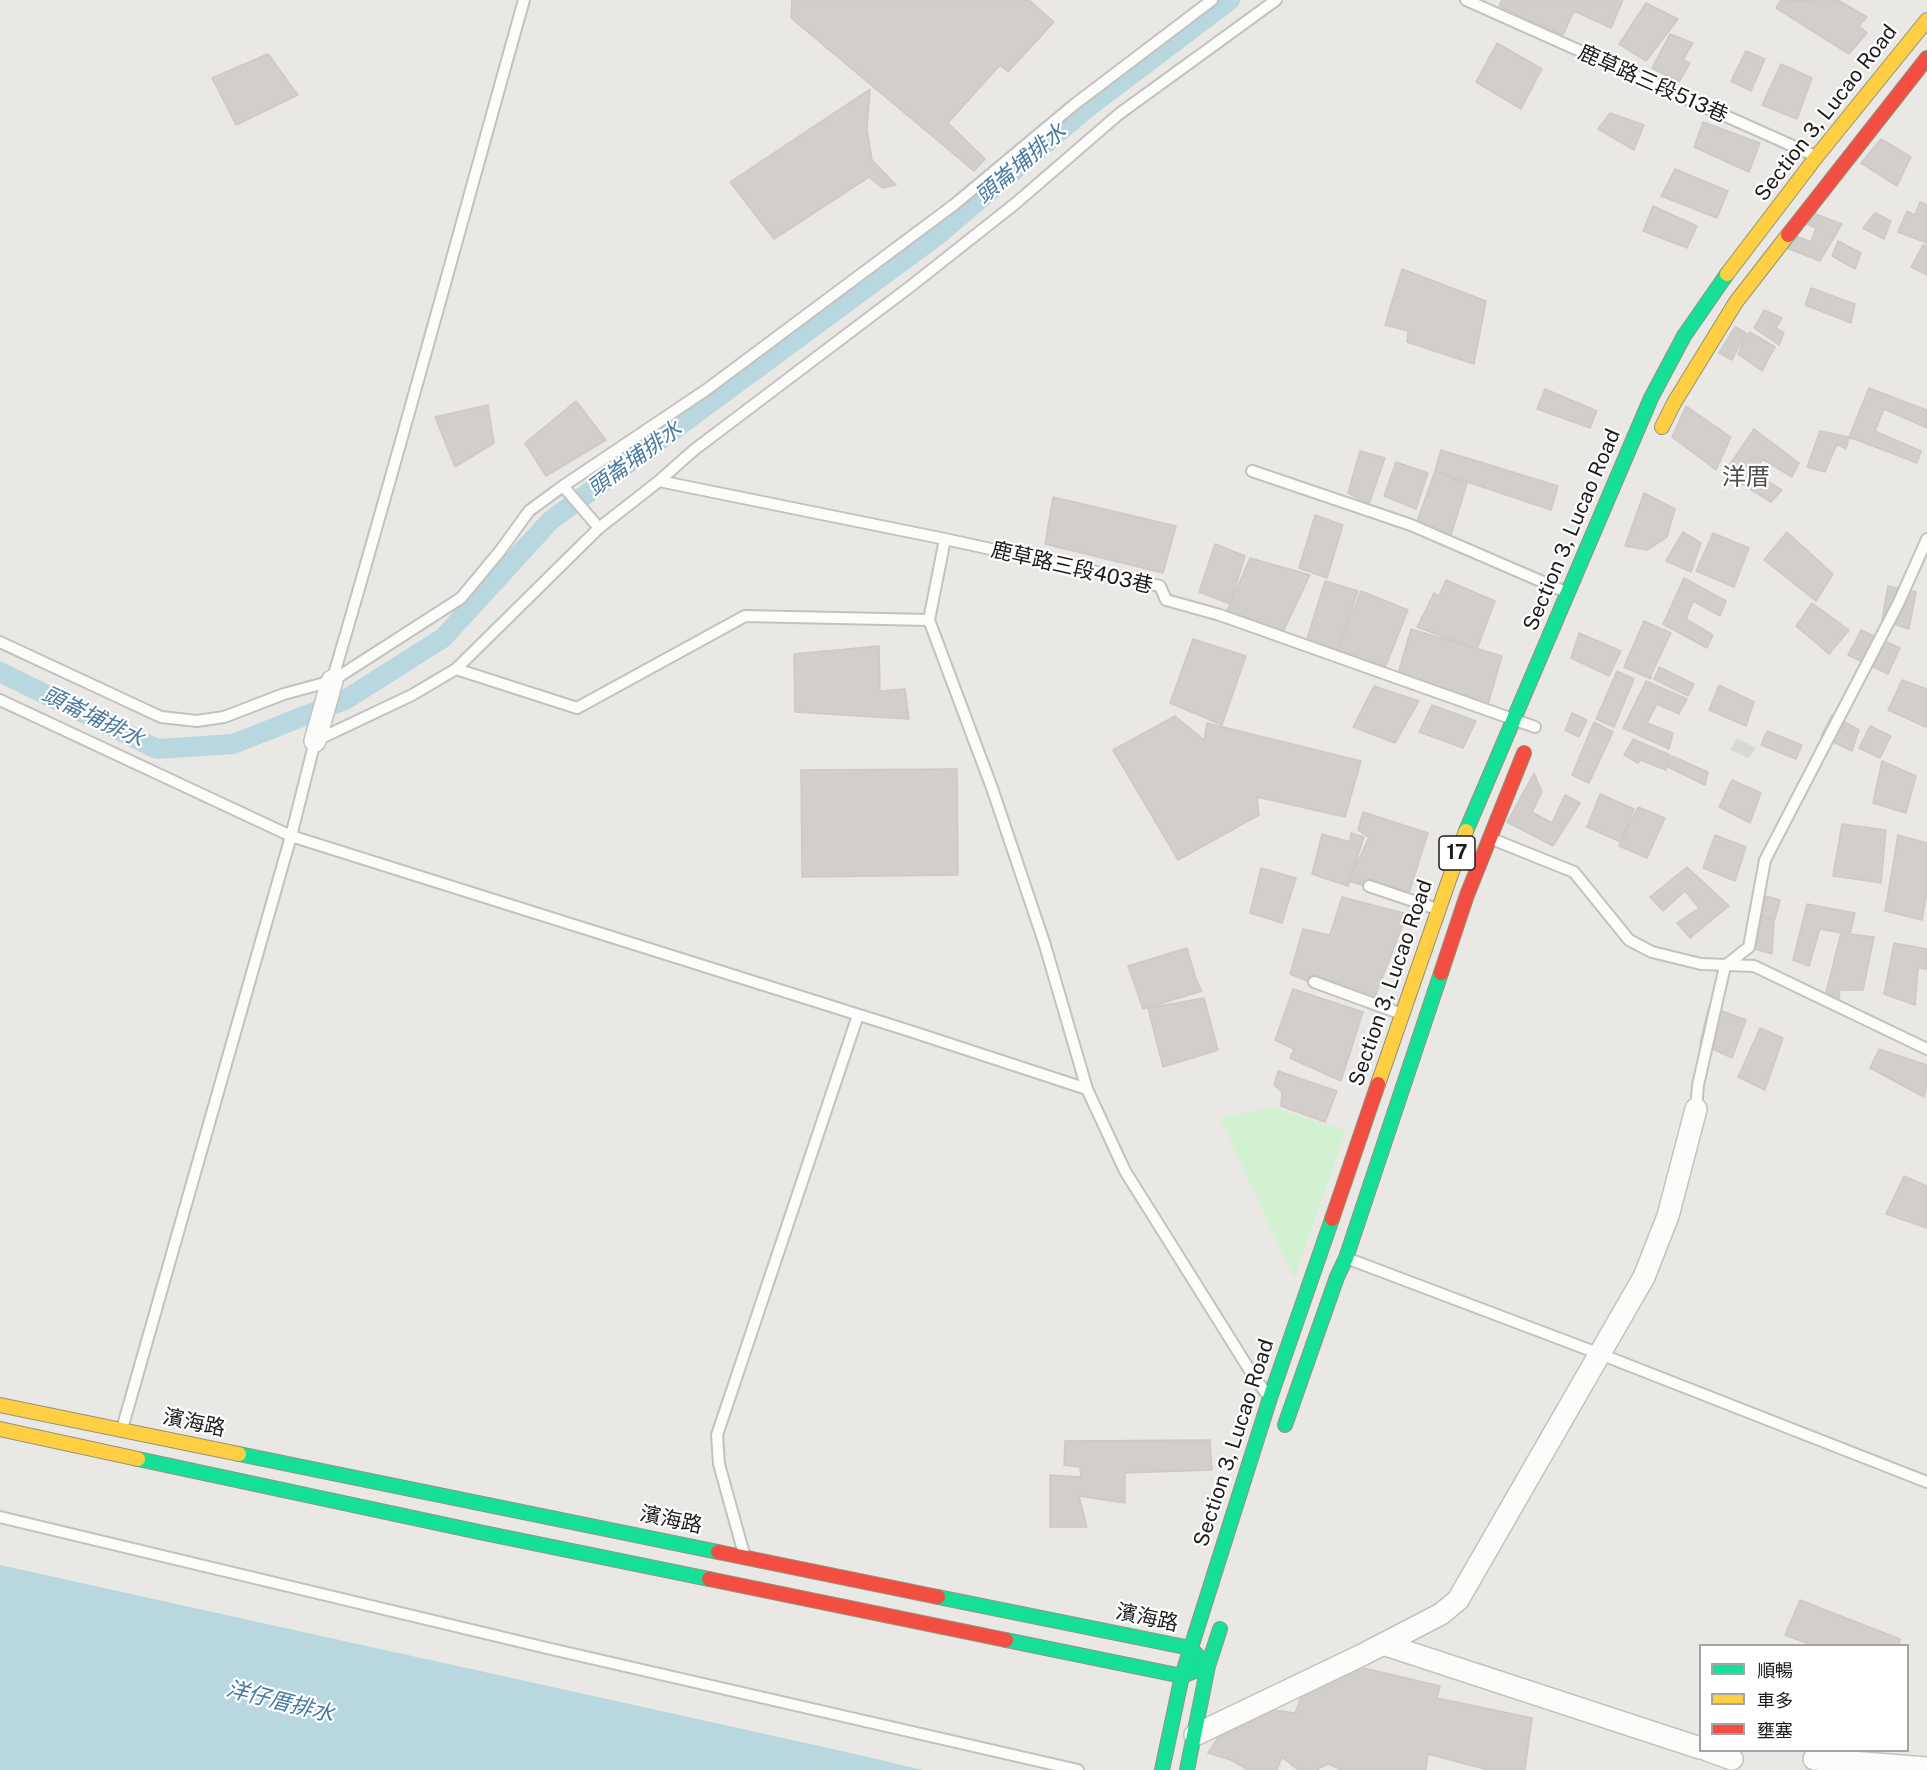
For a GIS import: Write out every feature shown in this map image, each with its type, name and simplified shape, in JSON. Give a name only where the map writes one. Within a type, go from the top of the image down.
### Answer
[{"type":"main road","name":"Section 3, Lucao Road","points":[[1656,441],[1674,403],[1707,347],[1827,165],[1927,20]]},
{"type":"main road","name":"Section 3, Lucao Road","points":[[1281,1437],[1333,1288],[1346,1258],[1413,1019],[1438,910],[1462,838],[1651,398],[1684,336],[1713,292],[1927,58]]},
{"type":"main road","points":[[1713,292],[1736,302]]},
{"type":"main road","points":[[1684,336],[1707,347]]},
{"type":"main road","name":"Section 3, Lucao Road","points":[[1162,1770],[1190,1648],[1270,1398],[1413,1019],[1459,920],[1489,837],[1538,721]]},
{"type":"main road","name":"濱海路","points":[[0,1405],[1190,1648],[1208,1666]]},
{"type":"main road","points":[[0,1429],[479,1532],[1182,1676],[1208,1666]]},
{"type":"main road","points":[[1187,1770],[1208,1666],[1226,1612]]},
{"type":"street","points":[[315,741],[332,681]]},
{"type":"street","points":[[1195,1735],[1383,1644],[1441,1614],[1458,1600],[1644,1277],[1668,1216],[1696,1109]]},
{"type":"street","points":[[1383,1644],[1699,1747]]},
{"type":"street","points":[[1713,1752],[1732,1759]]},
{"type":"street","points":[[1814,1759],[1927,1768]]},
{"type":"lane","points":[[332,681],[393,476],[524,0]]},
{"type":"lane","points":[[0,642],[161,717],[197,721],[224,717],[284,694],[332,681],[461,598],[529,511],[706,390],[955,204],[1198,4],[1212,0]]},
{"type":"lane","points":[[122,1429],[291,836],[315,741],[412,695],[456,669],[599,528],[694,450],[1016,203],[1119,114],[1276,0]]},
{"type":"lane","name":"鹿草路三段513巷","points":[[1466,0],[1827,165]]},
{"type":"lane","points":[[1252,471],[1411,525],[1569,593]]},
{"type":"lane","name":"鹿草路三段403巷","points":[[659,481],[945,539],[1160,586],[1166,600],[1220,615],[1514,719],[1538,721]]},
{"type":"lane","points":[[563,486],[599,528]]},
{"type":"lane","points":[[945,539],[929,620],[999,810],[1044,942],[1087,1089],[1125,1171],[1254,1377],[1270,1398]]},
{"type":"lane","points":[[1696,1109],[1698,1085],[1725,966],[1749,947],[1765,860],[1898,604],[1927,539]]},
{"type":"lane","points":[[456,669],[577,708],[745,616],[929,620]]},
{"type":"lane","points":[[0,700],[291,836],[1087,1089]]},
{"type":"lane","points":[[1489,837],[1574,872],[1629,940],[1652,952],[1701,964],[1754,966],[1927,1049]]},
{"type":"lane","points":[[1369,886],[1438,910],[1459,920]]},
{"type":"lane","points":[[1314,982],[1413,1019]]},
{"type":"lane","points":[[745,1557],[719,1464],[717,1435],[858,1015]]},
{"type":"lane","points":[[1346,1258],[1927,1482]]},
{"type":"lane","points":[[0,1517],[540,1646],[1078,1770]]},
{"type":"shaded area","points":[[1737,738],[1756,748],[1749,758],[1730,750]]},
{"type":"green space","points":[[1271,1107],[1346,1131],[1294,1278],[1220,1118]]},
{"type":"water","name":"洋仔厝排水","points":[[0,1565],[842,1751],[923,1770],[0,1770]]},
{"type":"building","points":[[792,0],[1029,0],[1054,22],[1008,72],[1000,65],[948,123],[985,159],[974,171],[791,18]]},
{"type":"building","points":[[1502,0],[1623,0],[1611,28],[1574,11],[1563,35],[1499,6]]},
{"type":"building","points":[[1781,0],[1838,0],[1867,17],[1859,26],[1867,33],[1849,54],[1776,8]]},
{"type":"building","points":[[1646,3],[1678,19],[1646,61],[1619,44]]},
{"type":"building","points":[[1670,34],[1693,43],[1683,60],[1690,63],[1679,82],[1652,68]]},
{"type":"building","points":[[1497,43],[1542,69],[1521,109],[1476,82]]},
{"type":"building","points":[[1746,51],[1765,59],[1751,91],[1731,81]]},
{"type":"building","points":[[268,54],[298,95],[236,125],[212,78]]},
{"type":"building","points":[[1781,64],[1812,78],[1797,119],[1762,105]]},
{"type":"building","points":[[870,89],[867,129],[872,160],[896,185],[882,188],[869,177],[774,239],[730,182]]},
{"type":"building","points":[[1610,113],[1644,125],[1634,150],[1598,129]]},
{"type":"building","points":[[1703,122],[1760,143],[1749,172],[1694,147]]},
{"type":"building","points":[[1881,139],[1911,157],[1897,186],[1861,163]]},
{"type":"building","points":[[1675,169],[1728,191],[1717,218],[1661,196]]},
{"type":"building","points":[[1920,202],[1927,205],[1927,243],[1898,232],[1907,211],[1915,215]]},
{"type":"building","points":[[1653,206],[1697,226],[1687,248],[1643,231]]},
{"type":"building","points":[[1805,210],[1842,224],[1820,261],[1779,245],[1788,233],[1811,242],[1816,228],[1798,220]]},
{"type":"building","points":[[1875,213],[1891,221],[1884,239],[1863,228]]},
{"type":"building","points":[[1838,241],[1861,253],[1855,269],[1832,256]]},
{"type":"building","points":[[1923,245],[1927,246],[1927,275],[1911,267]]},
{"type":"building","points":[[1402,269],[1486,301],[1474,364],[1407,342],[1408,331],[1385,325]]},
{"type":"building","points":[[1811,288],[1855,304],[1851,323],[1805,305]]},
{"type":"building","points":[[1764,310],[1782,318],[1776,328],[1784,333],[1779,345],[1754,328]]},
{"type":"building","points":[[1735,327],[1746,333],[1732,360],[1719,353]]},
{"type":"building","points":[[1750,332],[1775,347],[1762,371],[1738,354],[1741,342]]},
{"type":"building","points":[[1869,388],[1927,410],[1927,428],[1884,409],[1875,431],[1921,451],[1917,463],[1849,437]]},
{"type":"building","points":[[1545,389],[1597,411],[1590,428],[1537,409]]},
{"type":"building","points":[[576,401],[606,440],[546,476],[525,443]]},
{"type":"building","points":[[488,405],[494,443],[455,467],[435,417]]},
{"type":"building","points":[[1686,406],[1731,437],[1716,470],[1672,437]]},
{"type":"building","points":[[1754,429],[1799,463],[1792,477],[1762,459],[1756,474],[1782,490],[1771,502],[1724,473]]},
{"type":"building","points":[[1820,431],[1849,437],[1846,449],[1837,444],[1825,472],[1807,467]]},
{"type":"building","points":[[1441,450],[1558,486],[1551,510],[1435,471]]},
{"type":"building","points":[[1360,451],[1385,458],[1369,504],[1348,493]]},
{"type":"building","points":[[1396,462],[1428,473],[1416,509],[1384,496]]},
{"type":"building","points":[[1435,471],[1467,484],[1449,541],[1415,527]]},
{"type":"building","points":[[1644,493],[1675,509],[1667,537],[1647,550],[1625,546]]},
{"type":"building","points":[[1053,497],[1176,526],[1163,573],[1045,544]]},
{"type":"building","points":[[1315,515],[1343,525],[1327,578],[1299,568]]},
{"type":"building","points":[[1683,532],[1701,543],[1691,572],[1666,561]]},
{"type":"building","points":[[1787,532],[1833,574],[1816,601],[1764,560]]},
{"type":"building","points":[[1713,533],[1749,548],[1734,587],[1696,571]]},
{"type":"building","points":[[1215,544],[1245,556],[1230,604],[1199,592]]},
{"type":"building","points":[[1250,558],[1310,575],[1283,632],[1227,611]]},
{"type":"building","points":[[1684,578],[1726,601],[1720,616],[1693,601],[1686,619],[1713,635],[1707,648],[1663,624]]},
{"type":"building","points":[[1446,580],[1495,601],[1477,649],[1417,627],[1434,593],[1439,596]]},
{"type":"building","points":[[1325,581],[1358,591],[1335,656],[1306,642]]},
{"type":"building","points":[[1888,586],[1916,592],[1909,629],[1882,620]]},
{"type":"building","points":[[1361,591],[1408,610],[1383,673],[1335,656]]},
{"type":"building","points":[[1812,603],[1849,630],[1829,654],[1796,626]]},
{"type":"building","points":[[1644,621],[1671,633],[1651,679],[1624,667]]},
{"type":"building","points":[[1411,629],[1502,656],[1488,704],[1397,677]]},
{"type":"building","points":[[1861,630],[1900,648],[1888,674],[1848,655]]},
{"type":"building","points":[[1579,633],[1621,651],[1609,676],[1571,658]]},
{"type":"building","points":[[1193,639],[1246,656],[1222,725],[1170,703]]},
{"type":"building","points":[[879,646],[880,691],[905,689],[909,719],[795,712],[794,654]]},
{"type":"building","points":[[1659,667],[1694,684],[1688,696],[1654,679]]},
{"type":"building","points":[[1617,671],[1634,679],[1614,727],[1596,719]]},
{"type":"building","points":[[1902,680],[1927,689],[1926,727],[1888,710]]},
{"type":"building","points":[[1646,681],[1687,699],[1679,714],[1657,704],[1647,723],[1673,733],[1669,749],[1623,728]]},
{"type":"building","points":[[1719,685],[1754,702],[1746,726],[1709,710]]},
{"type":"building","points":[[1374,686],[1419,701],[1395,743],[1353,727]]},
{"type":"building","points":[[1432,705],[1476,721],[1463,748],[1419,732]]},
{"type":"building","points":[[1572,713],[1587,720],[1579,737],[1565,730]]},
{"type":"building","points":[[1832,715],[1859,730],[1852,751],[1821,736]]},
{"type":"building","points":[[1175,716],[1204,740],[1207,723],[1361,761],[1345,817],[1257,797],[1259,815],[1178,860],[1113,750]]},
{"type":"building","points":[[1594,722],[1613,732],[1589,783],[1572,775]]},
{"type":"building","points":[[1870,726],[1891,736],[1880,758],[1859,748]]},
{"type":"building","points":[[1767,731],[1802,745],[1796,759],[1761,745]]},
{"type":"building","points":[[1633,739],[1670,755],[1666,770],[1640,760],[1638,763],[1624,755]]},
{"type":"building","points":[[1672,756],[1708,772],[1705,785],[1668,767]]},
{"type":"building","points":[[1882,761],[1916,776],[1906,813],[1873,803]]},
{"type":"building","points":[[957,769],[958,875],[802,877],[801,770]]},
{"type":"building","points":[[1534,773],[1542,792],[1532,812],[1552,823],[1565,795],[1580,803],[1553,846],[1507,822]]},
{"type":"building","points":[[1732,780],[1761,793],[1750,823],[1719,807]]},
{"type":"building","points":[[1600,794],[1634,809],[1621,842],[1587,827]]},
{"type":"building","points":[[1638,807],[1665,818],[1647,858],[1619,846]]},
{"type":"building","points":[[1363,812],[1428,833],[1407,899],[1349,881],[1369,837],[1358,830]]},
{"type":"building","points":[[1842,824],[1886,830],[1881,883],[1833,876]]},
{"type":"building","points":[[1351,833],[1364,837],[1348,886],[1312,874],[1322,834],[1350,842]]},
{"type":"building","points":[[1715,835],[1746,847],[1735,881],[1703,868]]},
{"type":"building","points":[[1898,835],[1927,843],[1927,892],[1922,920],[1885,911]]},
{"type":"building","points":[[1687,867],[1729,906],[1690,938],[1677,923],[1699,908],[1685,891],[1663,911],[1650,897]]},
{"type":"building","points":[[1261,868],[1296,878],[1282,923],[1250,913]]},
{"type":"building","points":[[1758,894],[1780,900],[1775,919],[1752,914]]},
{"type":"building","points":[[1342,897],[1407,914],[1371,1007],[1290,974],[1303,929],[1330,935]]},
{"type":"building","points":[[1807,904],[1855,913],[1850,934],[1874,937],[1863,990],[1840,990],[1839,999],[1826,993],[1841,933],[1820,929],[1809,966],[1793,960]]},
{"type":"building","points":[[1752,916],[1774,920],[1772,954],[1749,947]]},
{"type":"building","points":[[1894,943],[1927,949],[1927,969],[1918,968],[1915,1005],[1884,994]]},
{"type":"building","points":[[1187,948],[1202,991],[1143,1009],[1128,966]]},
{"type":"building","points":[[1293,989],[1363,1012],[1341,1081],[1290,1058],[1294,1049],[1275,1040]]},
{"type":"building","points":[[1204,998],[1218,1050],[1163,1067],[1148,1008]]},
{"type":"building","points":[[1709,1006],[1746,1020],[1732,1058],[1700,1043]]},
{"type":"building","points":[[1760,1028],[1783,1038],[1765,1090],[1738,1077]]},
{"type":"building","points":[[1879,1049],[1927,1065],[1924,1097],[1870,1068]]},
{"type":"building","points":[[1278,1071],[1337,1091],[1325,1122],[1281,1106],[1282,1092],[1274,1085]]},
{"type":"building","points":[[1904,1176],[1927,1186],[1927,1228],[1886,1214]]},
{"type":"building","points":[[1210,1440],[1212,1470],[1125,1473],[1125,1503],[1079,1496],[1087,1527],[1050,1527],[1050,1475],[1081,1477],[1080,1467],[1064,1465],[1065,1441]]},
{"type":"building","points":[[1800,1600],[1900,1639],[1899,1644],[1809,1644],[1785,1635]]},
{"type":"building","points":[[1355,1666],[1440,1686],[1437,1698],[1532,1718],[1525,1770],[1488,1770],[1428,1754],[1426,1770],[1342,1770],[1328,1764],[1316,1770],[1298,1770],[1282,1757],[1277,1770],[1248,1770],[1231,1760],[1208,1753],[1226,1726],[1236,1729],[1236,1720],[1260,1708],[1295,1713],[1303,1692]]},
{"type":"waterway","name":"頭崙埔排水","points":[[0,672],[157,749],[233,744],[345,700],[443,638],[550,521],[938,235],[1087,108],[1230,0]]},
{"type":"traffic: fast","points":[[1466,831],[1651,398],[1684,336],[1727,274]]},
{"type":"traffic: fast","points":[[1285,1425],[1337,1277],[1346,1258],[1441,973]]},
{"type":"traffic: fast","points":[[1162,1770],[1182,1676],[1270,1398],[1332,1219]]},
{"type":"traffic: fast","points":[[239,1454],[718,1552]]},
{"type":"traffic: fast","points":[[138,1459],[709,1579]]},
{"type":"traffic: fast","points":[[938,1597],[1190,1648],[1208,1666],[1182,1676],[1006,1640]]},
{"type":"traffic: fast","points":[[1187,1770],[1208,1666],[1220,1629]]},
{"type":"traffic: slow","points":[[1727,274],[1817,156],[1927,20]]},
{"type":"traffic: slow","points":[[1662,427],[1674,403],[1736,302],[1788,235]]},
{"type":"traffic: slow","points":[[1378,1084],[1466,831]]},
{"type":"traffic: slow","points":[[0,1405],[239,1454]]},
{"type":"traffic: slow","points":[[0,1429],[138,1459]]},
{"type":"traffic: jam","points":[[1788,235],[1927,58]]},
{"type":"traffic: jam","points":[[1441,973],[1467,895],[1524,753]]},
{"type":"traffic: jam","points":[[1332,1219],[1378,1084]]},
{"type":"traffic: jam","points":[[718,1552],[938,1597]]},
{"type":"traffic: jam","points":[[709,1579],[1006,1640]]},
{"type":"district","name":"洋厝","points":[[1746,478]]}]
